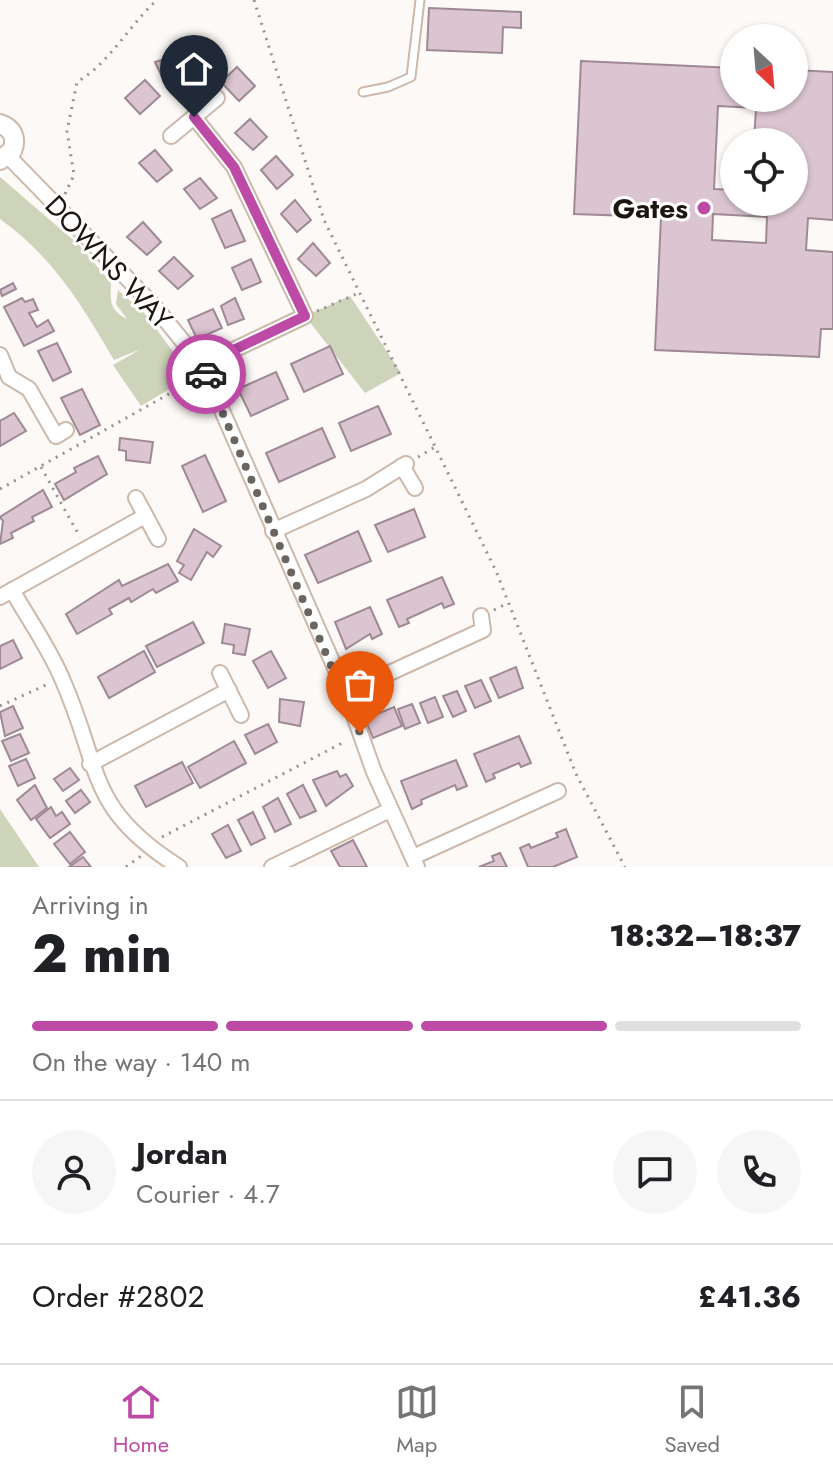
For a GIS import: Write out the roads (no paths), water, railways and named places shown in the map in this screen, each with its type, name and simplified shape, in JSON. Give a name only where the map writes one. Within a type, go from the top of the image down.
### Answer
[{"type":"street","points":[[171,136],[217,98]]},
{"type":"street","points":[[194,117],[234,167],[305,316],[204,369]]},
{"type":"street","name":"DOWNS WAY","points":[[0,124],[9,128],[15,139],[4,158],[155,307],[204,369],[346,693],[390,810],[415,862]]},
{"type":"street","points":[[0,355],[5,382],[29,389],[56,435]]},
{"type":"street","points":[[273,531],[366,489],[404,465],[415,488]]},
{"type":"street","points":[[136,498],[158,539]]},
{"type":"street","points":[[145,516],[6,593],[62,678],[90,764],[107,802],[146,846],[179,867]]},
{"type":"street","points":[[346,693],[483,630],[481,616]]},
{"type":"street","points":[[220,673],[241,715]]},
{"type":"street","points":[[90,764],[229,690]]},
{"type":"street","points":[[415,862],[558,791]]},
{"type":"street","points":[[282,865],[390,810]]},
{"type":"lane","points":[[363,92],[388,87],[411,77],[420,0]]},
{"type":"place","name":"Gates","points":[[704,208]]}]
